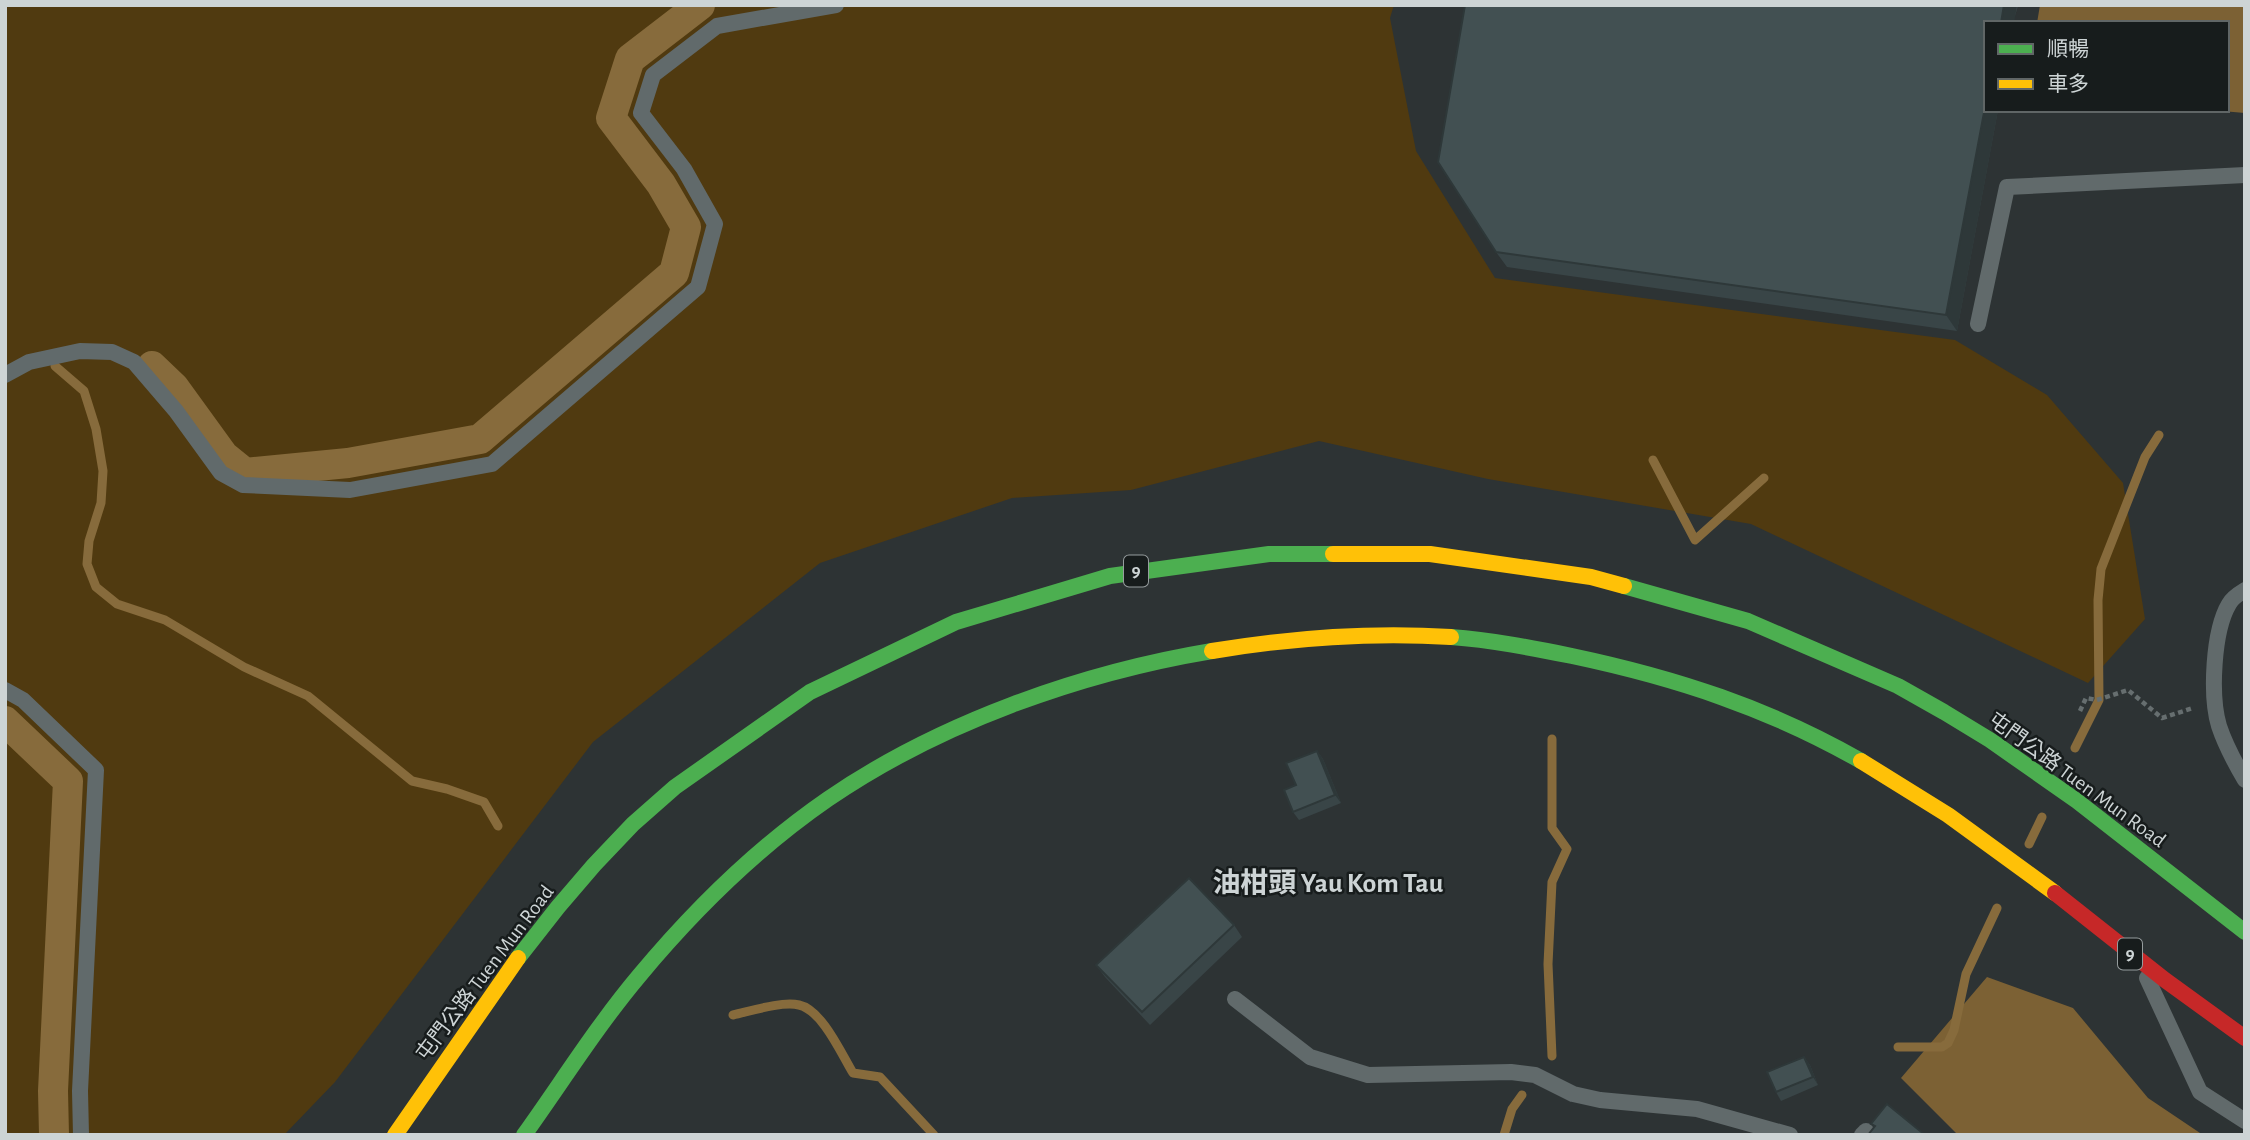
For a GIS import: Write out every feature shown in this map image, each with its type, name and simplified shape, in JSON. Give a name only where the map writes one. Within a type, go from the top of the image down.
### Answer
[{"type":"highway","name":"屯門公路 Tuen Mun Road","points":[[395,1135],[490,995],[524,949],[578,885],[671,790],[761,722],[867,662],[975,614],[1072,585],[1204,560],[1354,551],[1447,556],[1589,576],[1638,587],[1738,617],[1791,637],[1891,683],[1997,744],[2049,780],[2245,932]]},
{"type":"highway","name":"9","points":[[524,1135],[613,1009],[655,957],[704,905],[751,861],[812,811],[866,775],[932,740],[995,712],[1119,671],[1254,643],[1383,635],[1454,637],[1496,642],[1612,664],[1659,676],[1733,701],[1822,739],[1921,799],[2018,865],[2139,960],[2245,1038]]},
{"type":"lane","points":[[5,375],[29,362],[80,351],[112,352],[134,362],[176,411],[221,473],[243,485],[350,490],[492,464],[698,287],[715,224],[684,170],[641,113],[653,75],[717,26],[836,5]]},
{"type":"lane","points":[[1978,324],[2007,187],[2245,175]]},
{"type":"lane","points":[[2245,590],[2229,603],[2217,640],[2214,701],[2219,726],[2245,780]]},
{"type":"lane","points":[[5,690],[23,700],[96,770],[80,1091],[81,1135]]},
{"type":"lane","points":[[2139,960],[2200,1093],[2245,1121]]},
{"type":"lane","points":[[1235,999],[1310,1057],[1368,1075],[1511,1072],[1535,1075],[1573,1094],[1600,1100],[1696,1109],[1790,1135]]},
{"type":"path","points":[[2080,711],[2086,698],[2097,700],[2128,690],[2162,718],[2195,708]]},
{"type":"shaded area","points":[[5,5],[1394,5],[1390,18],[1416,151],[1495,278],[1955,340],[2047,395],[2123,483],[2145,619],[2088,683],[1751,524],[1488,479],[1319,441],[1131,490],[1012,498],[820,563],[593,742],[335,1082],[284,1135],[5,1135]]},
{"type":"shaded area","points":[[2040,5],[2245,5],[2245,113],[2229,112],[2229,21],[2037,21]]},
{"type":"shaded area","points":[[1987,977],[2073,1008],[2148,1098],[2203,1135],[1958,1135],[1901,1078]]},
{"type":"building","points":[[1465,5],[2004,5],[2001,21],[1984,21],[1984,112],[1946,315],[1496,252],[1438,162]]},
{"type":"building","points":[[1317,751],[1335,795],[1293,812],[1284,790],[1296,785],[1286,763]]},
{"type":"building","points":[[1189,878],[1234,925],[1142,1012],[1096,965]]},
{"type":"building","points":[[1804,1057],[1813,1077],[1776,1092],[1767,1072]]},
{"type":"building","points":[[1887,1104],[1925,1135],[1868,1135],[1875,1126],[1871,1124]]},
{"type":"waterway","points":[[152,366],[174,387],[224,456],[245,473],[348,463],[480,439],[674,273],[686,227],[661,184],[611,118],[630,59],[700,5]]},
{"type":"waterway","points":[[55,366],[84,391],[96,429],[103,471],[101,503],[89,541],[87,564],[96,587],[117,604],[165,620],[244,667],[308,696],[412,781],[447,789],[484,802],[498,826]]},
{"type":"waterway","points":[[2075,748],[2099,700],[2098,600],[2101,569],[2145,457],[2159,435]]},
{"type":"waterway","points":[[1653,460],[1695,540],[1764,478]]},
{"type":"waterway","points":[[5,721],[68,781],[53,1091],[54,1135]]},
{"type":"waterway","points":[[1552,739],[1552,828],[1567,849],[1552,882],[1548,964],[1552,1056]]},
{"type":"waterway","points":[[2029,844],[2042,817]]},
{"type":"waterway","points":[[1898,1047],[1942,1047],[1948,1043],[1954,1030],[1966,974],[1997,908]]},
{"type":"waterway","points":[[733,1015],[784,1004],[799,1005],[807,1009],[823,1023],[853,1073],[880,1077],[934,1135]]},
{"type":"waterway","points":[[1504,1135],[1512,1109],[1522,1095]]},
{"type":"traffic: fast","points":[[518,958],[594,865],[633,824],[675,787],[810,692],[956,622],[1110,576],[1269,554],[1333,554]]},
{"type":"traffic: fast","points":[[1624,586],[1748,621],[1898,686],[1990,740],[2077,801],[2245,932]]},
{"type":"traffic: fast","points":[[1451,637],[1497,642],[1572,656],[1685,685],[1791,725],[1861,761]]},
{"type":"traffic: fast","points":[[524,1135],[609,1014],[682,927],[752,859],[828,799],[916,747],[1012,705],[1112,673],[1212,651]]},
{"type":"traffic: slow","points":[[1333,554],[1430,554],[1591,577],[1624,586]]},
{"type":"traffic: slow","points":[[1212,651],[1331,637],[1451,637]]},
{"type":"traffic: slow","points":[[1861,761],[1948,815],[2055,893]]},
{"type":"traffic: slow","points":[[395,1135],[518,958]]},
{"type":"traffic: jam","points":[[2055,893],[2165,980],[2245,1038]]},
{"type":"district","name":"油柑頭 Yau Kom Tau","points":[[1328,884]]}]
